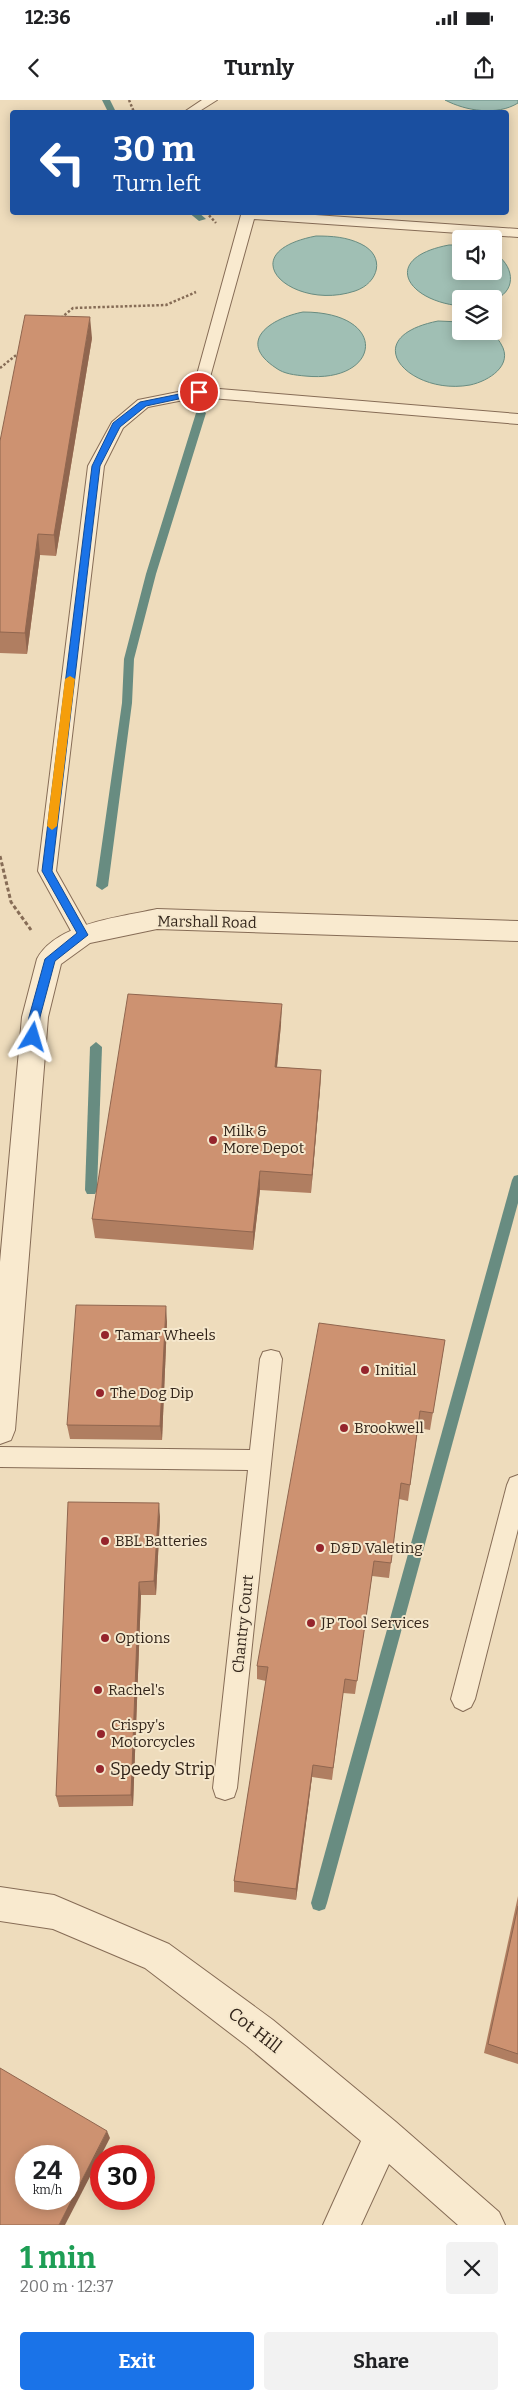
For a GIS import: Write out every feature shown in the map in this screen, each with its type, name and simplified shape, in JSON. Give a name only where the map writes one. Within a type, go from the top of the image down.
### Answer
[{"type":"street","name":"Marshall Road","points":[[50,959],[83,935],[157,919],[518,931]]},
{"type":"street","points":[[0,1430],[34,1017],[50,959]]},
{"type":"street","name":"Cot Hill","points":[[0,1904],[54,1912],[157,1956],[260,2032],[384,2135],[481,2222]]},
{"type":"street","points":[[342,2225],[384,2135]]},
{"type":"lane","points":[[194,110],[211,100]]},
{"type":"lane","points":[[199,392],[247,215]]},
{"type":"lane","points":[[261,215],[518,233]]},
{"type":"lane","points":[[83,935],[47,871],[96,466],[116,425],[143,404],[199,392],[518,419]]},
{"type":"lane","name":"Chantry Court","points":[[225,1788],[271,1359]]},
{"type":"lane","points":[[0,1458],[260,1460]]},
{"type":"lane","points":[[463,1699],[518,1486]]},
{"type":"path","points":[[209,215],[216,222],[216,231]]},
{"type":"path","points":[[58,320],[73,308],[166,306],[202,290]]},
{"type":"path","points":[[0,368],[22,350]]},
{"type":"path","points":[[0,856],[12,902],[50,959]]},
{"type":"water","points":[[445,100],[518,100],[518,103],[501,110],[472,109]]},
{"type":"water","points":[[316,236],[345,238],[369,249],[374,255],[376,262],[374,276],[370,282],[355,291],[332,295],[310,294],[292,287],[279,278],[273,266],[276,255],[290,244]]},
{"type":"water","points":[[452,245],[452,280],[502,280],[502,260],[509,270],[510,283],[508,289],[502,296],[502,290],[452,290],[452,304],[426,296],[415,288],[408,278],[408,269],[414,259],[427,251]]},
{"type":"water","points":[[303,312],[331,315],[351,323],[362,334],[366,347],[361,359],[349,369],[330,376],[297,375],[286,373],[276,368],[264,358],[259,349],[258,340],[262,332],[270,325],[280,319]]},
{"type":"water","points":[[438,321],[452,322],[452,340],[498,340],[504,352],[502,365],[492,376],[470,385],[448,386],[428,382],[411,374],[400,364],[395,352],[399,340],[413,329]]},
{"type":"building","points":[[25,315],[90,317],[54,535],[38,534],[25,633],[0,632],[0,441]]},
{"type":"building","name":"Milk & More Depot","points":[[128,994],[282,1004],[275,1067],[321,1070],[312,1175],[260,1171],[253,1232],[92,1219]]},
{"type":"building","points":[[76,1305],[166,1306],[160,1426],[67,1425]]},
{"type":"building","points":[[319,1323],[445,1340],[433,1413],[420,1411],[410,1485],[401,1483],[391,1563],[374,1561],[357,1681],[345,1679],[333,1768],[313,1765],[296,1889],[234,1881],[268,1667],[257,1666]]},
{"type":"building","points":[[68,1502],[159,1503],[154,1581],[139,1582],[131,1795],[56,1796]]},
{"type":"building","points":[[518,1906],[518,2054],[488,2044]]},
{"type":"building","points":[[0,2068],[107,2131],[100,2145],[90,2145],[90,2164],[80,2184],[80,2145],[15,2145],[15,2210],[67,2210],[59,2225],[0,2225]]},
{"type":"waterway","points":[[106,100],[111,110]]},
{"type":"waterway","points":[[196,215],[202,219]]},
{"type":"waterway","points":[[102,886],[127,703],[129,659],[151,574],[201,413]]},
{"type":"waterway","points":[[91,1190],[96,1047]]},
{"type":"waterway","points":[[319,1903],[518,1180]]},
{"type":"slow traffic","points":[[52,826],[70,679]]},
{"type":"place","name":"Milk & More Depot","points":[[213,1140]]},
{"type":"place","name":"Tamar Wheels","points":[[105,1335]]},
{"type":"place","name":"Initial","points":[[365,1370]]},
{"type":"place","name":"The Dog Dip","points":[[100,1393]]},
{"type":"place","name":"Brookwell","points":[[344,1428]]},
{"type":"place","name":"BBL Batteries","points":[[105,1541]]},
{"type":"place","name":"D&D Valeting","points":[[320,1548]]},
{"type":"place","name":"JP Tool Services","points":[[311,1623]]},
{"type":"place","name":"Options","points":[[105,1638]]},
{"type":"place","name":"Rachel's","points":[[98,1690]]},
{"type":"place","name":"Crispy's Motorcycles","points":[[101,1734]]},
{"type":"place","name":"Speedy Strip","points":[[100,1769]]},
{"type":"route","points":[[33,1037],[34,1017],[50,959],[83,935],[47,871],[96,466],[116,425],[143,404],[199,392]]}]
